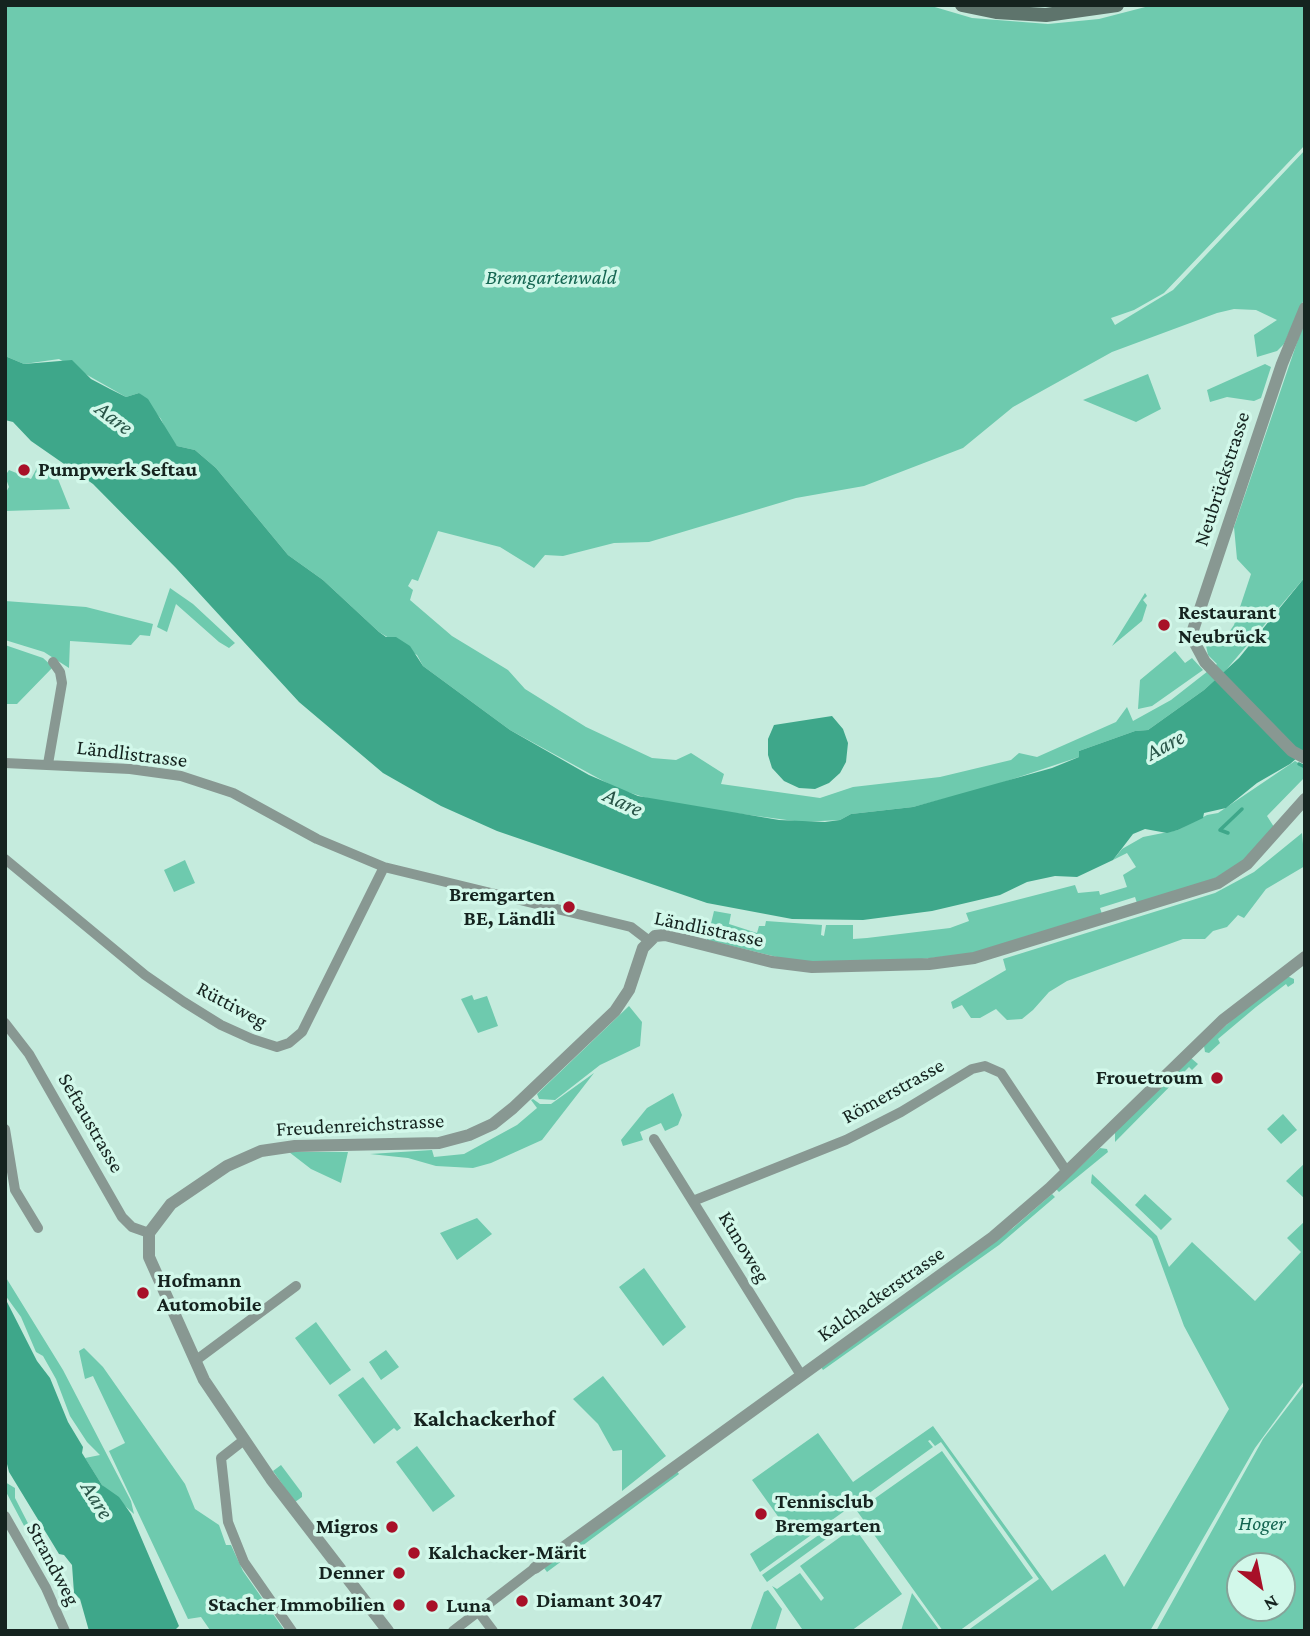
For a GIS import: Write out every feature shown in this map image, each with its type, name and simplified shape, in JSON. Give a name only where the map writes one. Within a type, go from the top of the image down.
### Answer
[{"type":"main road","points":[[962,5],[996,12],[1046,15],[1117,5]]},
{"type":"street","name":"Neubrückstrasse","points":[[1305,308],[1282,364],[1192,629],[1192,642],[1205,662],[1292,751],[1305,758]]},
{"type":"street","points":[[48,764],[62,683],[54,662]]},
{"type":"street","name":"Ländlistrasse","points":[[5,763],[130,769],[181,776],[233,793],[336,849],[384,867],[631,927],[648,940],[665,935],[772,962],[812,967],[929,964],[974,958],[1218,883],[1256,856],[1305,799]]},
{"type":"street","name":"Rüttiweg","points":[[5,859],[174,995],[221,1025],[252,1040],[277,1047],[289,1043],[302,1032],[384,867]]},
{"type":"street","name":"Freudenreichstrasse","points":[[149,1234],[161,1214],[185,1194],[227,1166],[261,1151],[295,1146],[439,1143],[469,1135],[493,1124],[522,1100],[624,1000],[648,940]]},
{"type":"street","name":"Kalchackerstrasse","points":[[453,1631],[535,1568],[984,1244],[1067,1171],[1223,1020],[1305,957]]},
{"type":"street","name":"Seftaustrasse","points":[[5,1023],[29,1054],[122,1217],[132,1227],[149,1234]]},
{"type":"street","name":"Römerstrasse","points":[[694,1201],[846,1140],[901,1112],[972,1069],[985,1066],[1002,1073],[1067,1171]]},
{"type":"street","points":[[5,1129],[15,1190],[38,1228]]},
{"type":"street","name":"Kunoweg","points":[[654,1139],[801,1375]]},
{"type":"street","points":[[149,1234],[150,1262],[195,1361],[218,1404],[388,1631]]},
{"type":"street","points":[[195,1361],[296,1286]]},
{"type":"street","points":[[244,1440],[221,1458],[228,1522],[248,1569],[292,1631]]},
{"type":"street","name":"Strandweg","points":[[5,1516],[46,1588],[65,1631]]},
{"type":"street","points":[[478,1611],[493,1631]]},
{"type":"green space","name":"Bremgartenwald","points":[[5,5],[928,5],[972,18],[1048,24],[1099,19],[1153,5],[1305,5],[1305,145],[1164,293],[1134,310],[1111,318],[1115,325],[1173,290],[1305,150],[1305,297],[1284,344],[1277,351],[1257,357],[1254,335],[1277,320],[1256,310],[1234,309],[1217,313],[1112,352],[1013,407],[963,448],[864,486],[796,498],[649,542],[614,543],[563,556],[545,555],[534,568],[500,547],[438,531],[418,581],[412,579],[408,586],[413,590],[410,600],[452,636],[508,670],[525,689],[586,727],[652,758],[676,760],[691,753],[724,774],[721,784],[820,798],[853,787],[940,777],[1011,760],[1019,753],[1037,757],[1116,722],[1127,707],[1133,721],[1171,700],[1217,664],[1208,655],[1203,632],[1223,641],[1234,625],[1251,574],[1237,559],[1234,527],[1305,319],[1305,577],[1226,670],[1204,690],[1148,730],[1135,731],[1079,751],[1079,757],[986,788],[913,807],[851,814],[840,820],[802,822],[666,804],[618,789],[510,730],[423,666],[417,655],[379,632],[323,580],[288,555],[216,468],[195,450],[177,446],[169,437],[161,419],[139,393],[126,397],[59,359],[24,364],[5,356]]},
{"type":"green space","points":[[1265,364],[1271,367],[1261,398],[1254,401],[1227,397],[1210,402],[1207,390]]},
{"type":"green space","points":[[1148,374],[1161,409],[1136,422],[1083,400]]},
{"type":"green space","points":[[38,466],[58,479],[70,509],[5,511],[5,494],[9,487],[5,476],[9,470],[31,479]]},
{"type":"green space","points":[[170,588],[193,604],[235,643],[229,648],[219,642],[176,604],[167,632],[157,627]]},
{"type":"green space","points":[[1145,593],[1147,596],[1143,600],[1147,605],[1142,621],[1112,646]]},
{"type":"green space","points":[[5,601],[86,607],[153,624],[150,636],[140,635],[131,645],[70,641],[69,668],[44,652],[5,640]]},
{"type":"green space","points":[[5,645],[43,658],[53,667],[17,704],[5,704]]},
{"type":"green space","points":[[1175,651],[1185,663],[1192,658],[1203,670],[1152,706],[1138,709],[1140,680]]},
{"type":"green space","points":[[1295,761],[1305,767],[1305,777],[1267,816],[1274,827],[1244,860],[1216,878],[1137,903],[1135,897],[1100,908],[1102,914],[978,953],[922,959],[813,962],[781,958],[707,940],[714,911],[731,914],[729,924],[757,933],[759,926],[765,926],[766,921],[822,925],[821,935],[824,936],[826,925],[853,925],[853,939],[950,928],[969,921],[966,913],[1075,885],[1078,893],[1099,891],[1100,895],[1127,887],[1123,875],[1136,867],[1127,853],[1113,860],[1122,849],[1143,837],[1178,830],[1207,815],[1218,813]]},
{"type":"green space","points":[[1302,833],[1305,866],[1266,889],[1244,918],[1238,915],[1227,927],[1213,931],[1205,939],[1183,939],[1067,981],[1049,992],[1022,1019],[1007,1020],[996,1009],[980,1018],[971,1018],[962,1005],[953,1009],[951,1002],[1006,970],[1003,959],[1215,893],[1254,872]]},
{"type":"green space","points":[[185,860],[195,883],[174,892],[164,870]]},
{"type":"green space","points":[[1287,976],[1294,979],[1294,983],[1288,987],[1286,984],[1256,1007],[1218,1039],[1220,1043],[1209,1053],[1205,1052],[1204,1046],[1234,1018]]},
{"type":"green space","points":[[472,995],[474,1000],[487,996],[498,1026],[478,1033],[461,999]]},
{"type":"green space","points":[[629,1006],[642,1022],[640,1046],[600,1065],[555,1100],[539,1099],[537,1094]]},
{"type":"green space","points":[[1191,1058],[1198,1064],[1192,1070],[1189,1067],[1115,1142],[1115,1132]]},
{"type":"green space","points":[[594,1073],[542,1140],[491,1163],[473,1168],[436,1166],[408,1158],[370,1154],[432,1150],[434,1157],[464,1154],[517,1125],[537,1108],[531,1100],[540,1104],[551,1104]]},
{"type":"green space","points":[[673,1093],[682,1115],[678,1125],[665,1131],[661,1123],[640,1132],[643,1140],[623,1146],[621,1140],[647,1108]]},
{"type":"green space","points":[[1283,1114],[1297,1130],[1281,1144],[1267,1129]]},
{"type":"green space","points":[[1100,1148],[1107,1149],[1108,1152],[1059,1192],[1056,1189]]},
{"type":"green space","points":[[289,1152],[348,1152],[341,1183],[311,1169]]},
{"type":"green space","points":[[1305,1163],[1305,1199],[1286,1181]]},
{"type":"green space","points":[[1092,1174],[1157,1236],[1169,1267],[1192,1242],[1255,1301],[1301,1252],[1287,1238],[1305,1221],[1305,1380],[1255,1448],[1150,1631],[967,1631],[1039,1579],[941,1442],[935,1446],[930,1440],[928,1441],[933,1447],[760,1572],[750,1554],[787,1529],[752,1480],[818,1433],[853,1482],[933,1426],[1052,1591],[1105,1554],[1124,1587],[1229,1409],[1184,1326],[1152,1239],[1091,1183]]},
{"type":"green space","points":[[1052,1194],[1055,1197],[999,1245],[823,1370],[821,1367],[1013,1228]]},
{"type":"green space","points":[[1145,1194],[1172,1219],[1161,1230],[1135,1205]]},
{"type":"green space","points":[[477,1218],[492,1234],[457,1260],[440,1233]]},
{"type":"green space","points":[[644,1268],[686,1327],[663,1346],[619,1287]]},
{"type":"green space","points":[[5,1276],[63,1370],[131,1501],[134,1514],[102,1485],[85,1458],[100,1455],[87,1442],[70,1416],[56,1379],[43,1356],[36,1352],[21,1317],[5,1295]]},
{"type":"green space","points":[[316,1322],[351,1370],[330,1385],[295,1338]]},
{"type":"green space","points":[[84,1348],[103,1367],[185,1484],[195,1509],[219,1525],[226,1545],[231,1545],[243,1571],[285,1631],[210,1630],[201,1617],[188,1619],[109,1451],[125,1443],[93,1376],[85,1379],[79,1351]]},
{"type":"green space","points":[[386,1350],[399,1367],[381,1380],[369,1362]]},
{"type":"green space","points":[[603,1376],[666,1456],[622,1491],[622,1450],[613,1451],[598,1424],[573,1399]]},
{"type":"green space","points":[[363,1377],[401,1428],[397,1431],[394,1428],[374,1444],[338,1395]]},
{"type":"green space","name":"Hoger","points":[[1305,1384],[1305,1631],[1156,1631],[1263,1439]]},
{"type":"green space","points":[[417,1446],[455,1496],[433,1512],[396,1462]]},
{"type":"green space","points":[[942,1451],[1033,1578],[959,1631],[943,1631],[857,1511]]},
{"type":"green space","points":[[281,1465],[302,1493],[302,1497],[295,1502],[273,1471]]},
{"type":"green space","points":[[676,1470],[679,1474],[547,1572],[544,1568]]},
{"type":"green space","points":[[5,1482],[15,1488],[15,1498],[33,1533],[31,1539],[5,1490]]},
{"type":"green space","points":[[840,1520],[844,1526],[767,1582],[762,1575]]},
{"type":"green space","points":[[854,1527],[902,1594],[851,1631],[802,1629],[772,1586],[777,1589],[800,1573],[821,1601],[824,1598],[800,1566]]},
{"type":"green space","points":[[768,1590],[782,1609],[775,1631],[750,1631],[764,1592]]},
{"type":"green space","points":[[912,1593],[940,1631],[901,1631]]},
{"type":"water","name":"Aare","points":[[5,356],[24,364],[72,360],[91,379],[110,389],[126,397],[139,393],[148,399],[177,446],[195,450],[216,468],[288,555],[323,580],[379,632],[386,637],[396,637],[410,646],[423,666],[510,730],[589,775],[638,796],[779,820],[825,822],[840,820],[851,814],[913,807],[1052,768],[1079,757],[1079,751],[1135,731],[1148,730],[1204,690],[1239,658],[1305,577],[1305,751],[1290,764],[1257,783],[1226,808],[1204,813],[1203,818],[1178,830],[1167,833],[1145,829],[1133,834],[1113,860],[1077,877],[1055,876],[1027,882],[1000,895],[932,911],[863,920],[792,919],[707,903],[497,831],[441,806],[383,773],[299,702],[176,568],[93,484],[31,441],[13,422],[5,420]]},
{"type":"water","points":[[832,716],[843,729],[848,743],[846,762],[840,773],[829,783],[815,789],[799,788],[784,781],[772,768],[768,755],[768,739],[774,725]]},
{"type":"water","name":"Aare","points":[[5,1298],[37,1361],[50,1378],[68,1422],[83,1447],[82,1453],[102,1485],[119,1497],[131,1514],[179,1626],[174,1631],[89,1631],[80,1599],[74,1593],[72,1565],[64,1555],[59,1554],[9,1472],[5,1456]]},
{"type":"waterway","points":[[1299,764],[1305,767]]},
{"type":"waterway","points":[[1228,833],[1220,830],[1242,809]]},
{"type":"place","name":"Pumpwerk Seftau","points":[[24,470]]},
{"type":"place","name":"Restaurant Neubrück","points":[[1164,625]]},
{"type":"place","name":"Bremgarten BE, Ländli","points":[[569,907]]},
{"type":"place","name":"Frouetroum","points":[[1217,1078]]},
{"type":"place","name":"Hofmann Automobile","points":[[143,1293]]},
{"type":"place","name":"Tennisclub Bremgarten","points":[[761,1514]]},
{"type":"place","name":"Migros","points":[[392,1527]]},
{"type":"place","name":"Kalchacker-Märit","points":[[414,1553]]},
{"type":"place","name":"Denner","points":[[399,1573]]},
{"type":"place","name":"Diamant 3047","points":[[522,1601]]},
{"type":"place","name":"Stacher Immobilien","points":[[399,1605]]},
{"type":"place","name":"Luna","points":[[432,1606]]},
{"type":"district","name":"Kalchackerhof","points":[[484,1419]]}]
